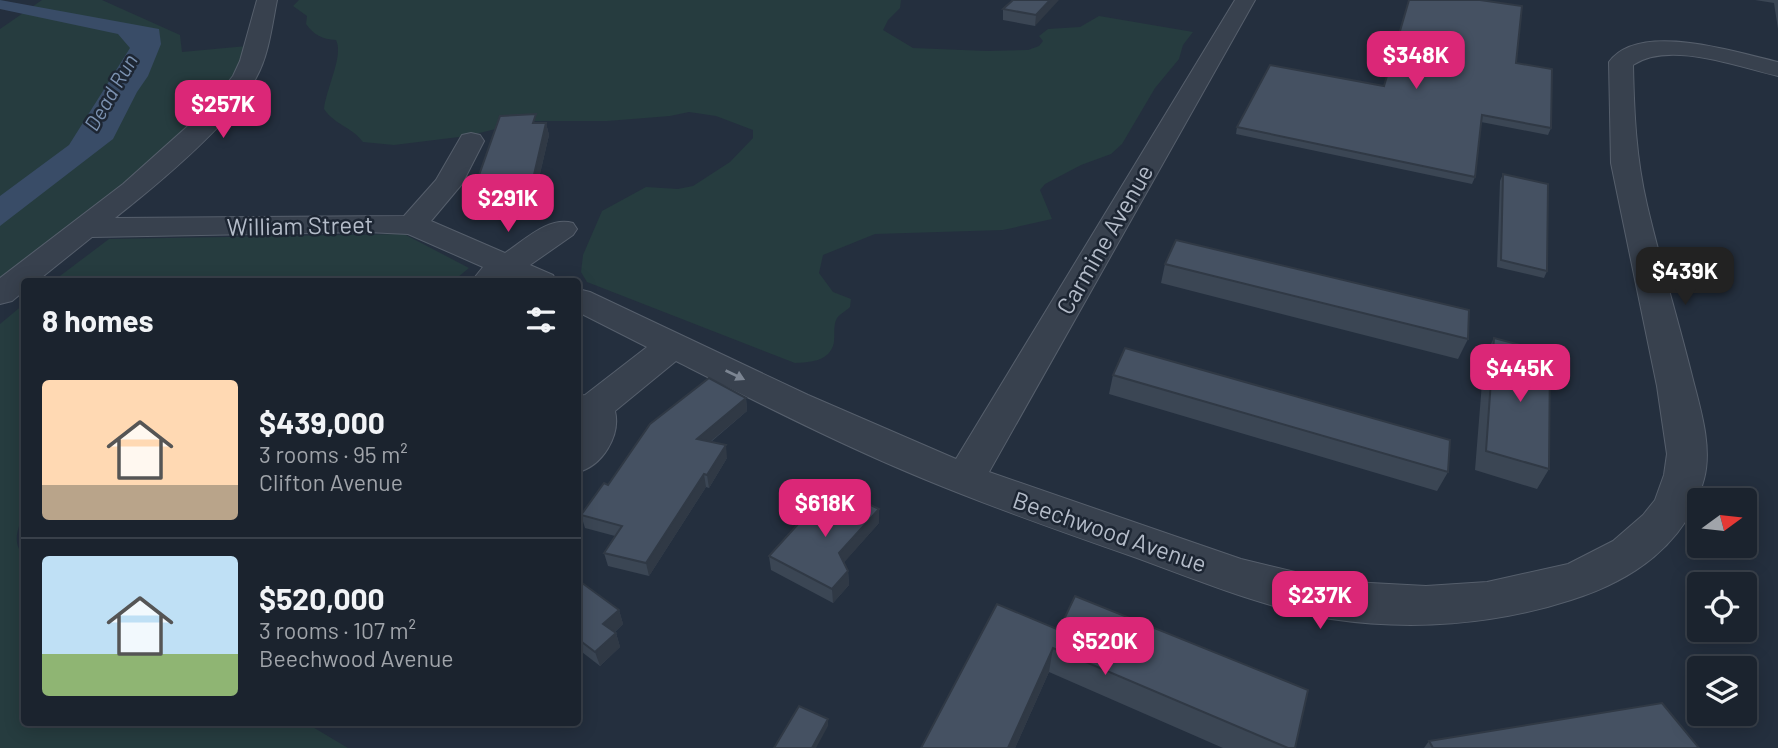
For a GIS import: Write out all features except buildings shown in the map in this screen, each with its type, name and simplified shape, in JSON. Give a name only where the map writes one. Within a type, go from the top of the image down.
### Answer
[{"type":"street","points":[[0,294],[170,158],[232,95],[252,61],[267,0]]},
{"type":"street","name":"Carmine Avenue","points":[[965,479],[1245,0]]},
{"type":"street","points":[[1659,526],[1676,501],[1686,472],[1683,418],[1627,178],[1621,133],[1621,62],[1629,54],[1652,47],[1686,50],[1778,69]]},
{"type":"street","points":[[412,225],[448,184],[471,141]]},
{"type":"street","name":"William Street","points":[[84,228],[367,223],[412,225],[457,242],[496,274]]},
{"type":"street","points":[[496,274],[562,229]]},
{"type":"street","points":[[496,274],[518,278]]},
{"type":"street","name":"Beechwood Avenue","points":[[581,300],[869,439],[965,479],[1042,509],[1272,586],[1332,600],[1424,607],[1480,603],[1548,590],[1583,578],[1636,550],[1659,526]]},
{"type":"street","points":[[581,454],[597,434],[599,419],[586,408],[673,345]]},
{"type":"green space","points":[[42,0],[102,0],[180,35],[182,52],[247,46],[238,70],[224,92],[188,133],[0,284],[0,29]]},
{"type":"green space","points":[[299,0],[901,0],[900,8],[888,20],[883,30],[913,48],[987,51],[1028,50],[1039,46],[1043,41],[1039,36],[1048,29],[1080,27],[1099,16],[1193,32],[1183,45],[1179,59],[1155,88],[1122,144],[1111,154],[1081,165],[1045,184],[1040,190],[1052,219],[1003,230],[875,234],[823,255],[819,273],[833,292],[851,299],[850,307],[837,318],[830,351],[817,360],[795,363],[587,282],[581,272],[583,255],[602,211],[646,187],[678,189],[693,186],[730,162],[753,138],[753,130],[716,116],[689,112],[607,121],[529,121],[467,136],[394,145],[363,142],[324,109],[338,46],[336,40],[319,36],[309,28],[306,24],[307,16],[293,6]]},
{"type":"green space","points":[[404,234],[469,268],[457,278],[57,278],[109,239]]},
{"type":"green space","points":[[21,306],[21,521],[17,541],[21,552],[21,726],[311,726],[348,748],[0,748],[0,324]]},
{"type":"water","name":"Dead Run","points":[[0,0],[159,29],[161,44],[148,76],[113,139],[0,226],[0,196],[69,145],[130,48],[118,34],[0,9]]}]
